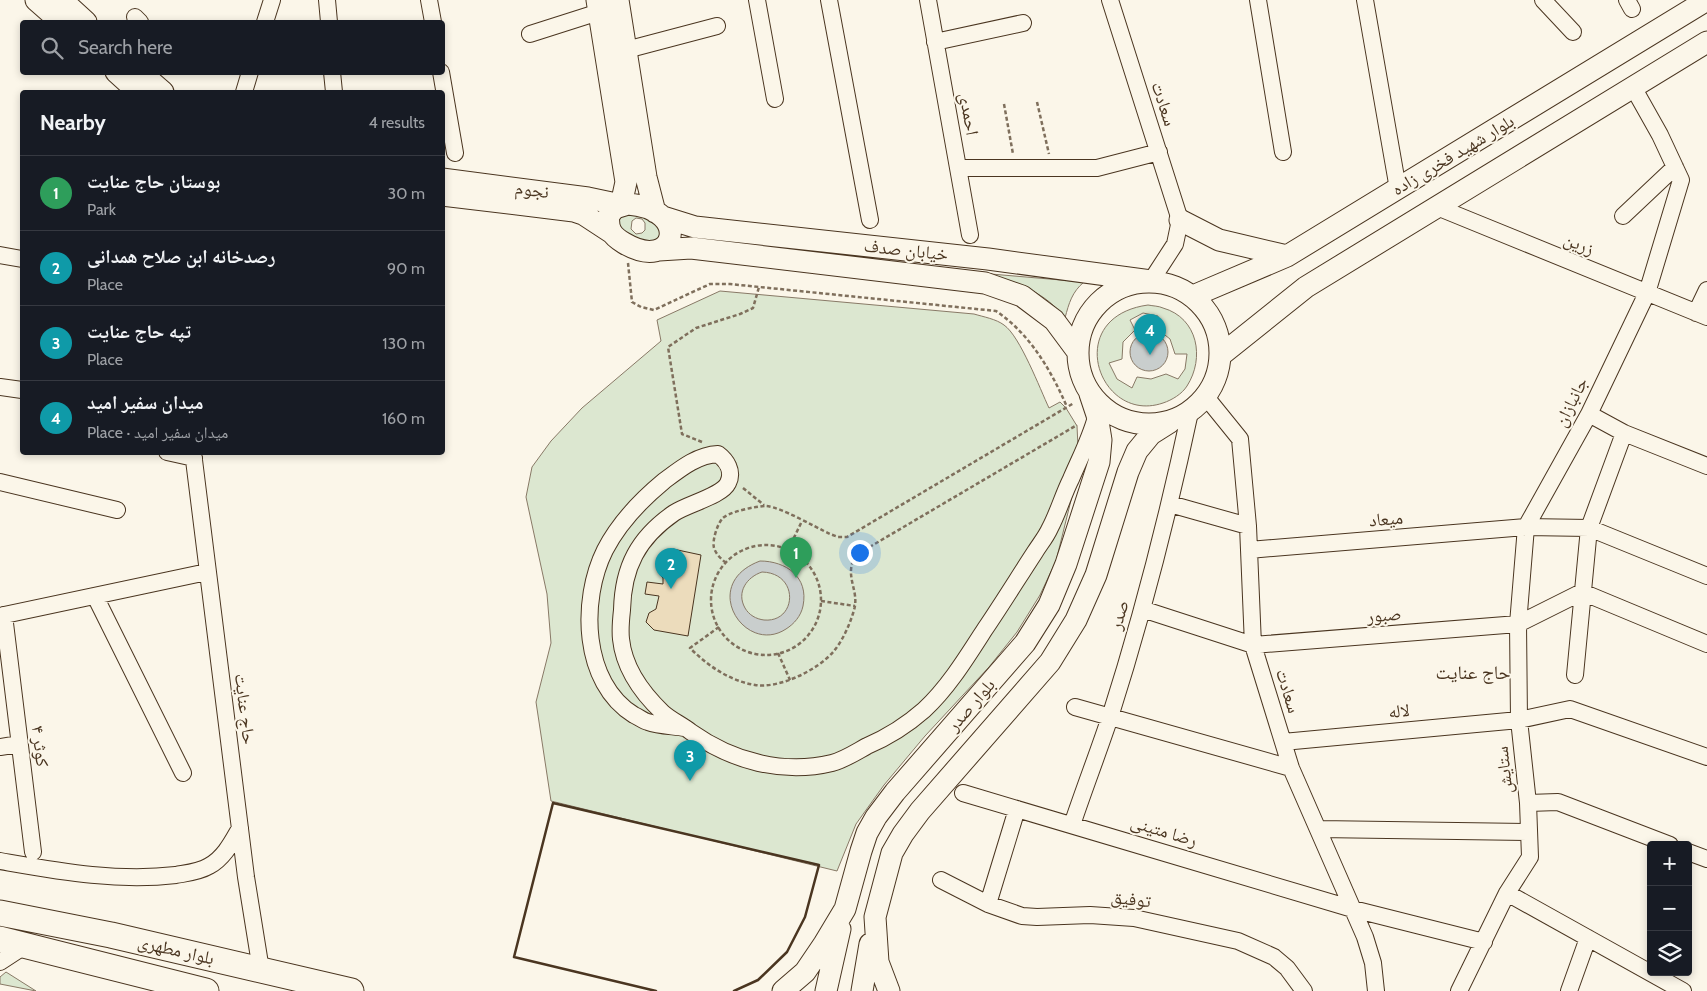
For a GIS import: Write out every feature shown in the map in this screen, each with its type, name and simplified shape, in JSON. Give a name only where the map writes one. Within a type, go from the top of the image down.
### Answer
[{"type":"highway","name":"بلوار مطهری","points":[[0,913],[111,935],[351,991]]},
{"type":"highway","name":"بلوار مطهری","points":[[0,939],[206,991]]},
{"type":"main road","points":[[36,0],[59,20]]},
{"type":"main road","points":[[62,0],[84,20]]},
{"type":"main road","points":[[618,0],[646,177],[659,214],[670,226],[672,236],[668,244],[659,250],[645,251],[618,239],[609,229],[609,215],[615,208],[621,205],[639,206],[659,214]]},
{"type":"main road","points":[[598,6],[626,182],[621,205]]},
{"type":"main road","name":"بلوار شهید فخری زاده","points":[[1193,296],[1287,256],[1705,7]]},
{"type":"main road","name":"بلوار شهید فخری زاده","points":[[1221,355],[1306,287],[1707,42]]},
{"type":"main road","points":[[128,75],[144,79],[160,90]]},
{"type":"main road","name":"نجوم","points":[[445,179],[588,198],[621,205]]},
{"type":"main road","name":"نجوم","points":[[445,195],[574,211],[583,214],[618,239]]},
{"type":"main road","name":"خیابان صدف","points":[[659,214],[695,227],[988,259],[1151,281]]},
{"type":"main road","points":[[1180,220],[1219,240],[1287,256]]},
{"type":"main road","name":"خیابان صدف","points":[[659,250],[691,248],[985,283],[1022,296],[1054,320],[1077,351]]},
{"type":"main road","points":[[1151,281],[1173,285],[1193,296],[1208,312],[1215,326],[1218,333],[1221,355],[1217,377],[1206,397],[1190,412],[1170,422],[1148,425],[1125,420],[1106,410],[1090,394],[1080,373],[1077,351],[1082,329],[1092,309],[1108,294],[1128,284],[1151,281]]},
{"type":"main road","name":"بلوار صدر","points":[[783,991],[805,972],[845,909],[867,833],[876,817],[895,792],[1024,643],[1048,605],[1066,564],[1099,462],[1101,440],[1097,415],[1090,394]]},
{"type":"main road","name":"بلوار صدر","points":[[889,991],[885,985],[878,962],[875,917],[892,853],[920,811],[1050,662],[1076,620],[1096,575],[1128,472],[1137,452],[1151,434],[1170,422]]},
{"type":"main road","points":[[826,991],[845,909]]},
{"type":"main road","points":[[862,991],[875,917]]},
{"type":"street","points":[[266,20],[272,0]]},
{"type":"street","points":[[327,0],[329,20]]},
{"type":"street","points":[[429,0],[433,20]]},
{"type":"street","points":[[757,0],[775,99]]},
{"type":"street","points":[[829,0],[870,220]]},
{"type":"street","name":"احمدی","points":[[928,0],[970,235]]},
{"type":"street","points":[[1258,0],[1283,152]]},
{"type":"street","points":[[1365,0],[1398,189]]},
{"type":"street","points":[[1543,0],[1573,32]]},
{"type":"street","name":"سعادت","points":[[1114,2],[1180,220]]},
{"type":"street","points":[[530,34],[598,6]]},
{"type":"street","points":[[935,42],[1023,23]]},
{"type":"street","points":[[626,50],[717,26]]},
{"type":"street","points":[[245,90],[249,75]]},
{"type":"street","points":[[332,75],[334,90]]},
{"type":"street","points":[[442,75],[444,90]]},
{"type":"street","name":"جانبازان","points":[[1526,527],[1589,414],[1647,293],[1681,180],[1660,135],[1633,87]]},
{"type":"street","points":[[445,95],[455,153]]},
{"type":"street","points":[[958,168],[1097,168],[1158,152]]},
{"type":"street","points":[[1623,216],[1675,168]]},
{"type":"street","name":"زرین","points":[[1437,207],[1702,315]]},
{"type":"street","points":[[1151,281],[1175,244],[1180,220]]},
{"type":"street","points":[[0,255],[20,259]]},
{"type":"street","points":[[1702,315],[1707,290]]},
{"type":"street","points":[[0,387],[20,390]]},
{"type":"street","name":"سعادت","points":[[1206,397],[1240,439],[1248,526],[1254,645],[1291,768],[1354,909],[1368,946],[1376,991]]},
{"type":"street","name":"صدر","points":[[1072,825],[1110,717],[1142,609],[1170,504],[1190,412]]},
{"type":"street","points":[[1589,414],[1624,433],[1707,466]]},
{"type":"street","points":[[685,728],[647,722],[622,708],[610,693],[598,671],[589,628],[594,582],[606,548],[628,515],[654,490],[686,465],[708,454],[718,454],[729,467],[730,478],[728,484],[721,491],[676,512],[657,527],[632,557],[622,594],[621,639],[624,656],[642,691],[666,715],[685,728],[703,741],[754,763],[800,767],[833,762],[896,732],[936,698],[976,644],[1050,529],[1071,478],[1090,439],[1097,415]]},
{"type":"street","points":[[1575,675],[1589,528],[1624,433]]},
{"type":"street","name":"حاج عنایت","points":[[193,455],[240,828],[261,970]]},
{"type":"street","points":[[0,482],[117,510]]},
{"type":"street","points":[[1170,504],[1248,526]]},
{"type":"street","name":"میعاد","points":[[1249,550],[1526,527],[1589,528]]},
{"type":"street","name":"ستایش","points":[[1459,991],[1507,893],[1530,857],[1528,803],[1519,720],[1518,624],[1526,527]]},
{"type":"street","points":[[1589,528],[1707,576]]},
{"type":"street","points":[[2,616],[207,572]]},
{"type":"street","points":[[1518,624],[1582,592],[1707,644]]},
{"type":"street","points":[[95,596],[183,773]]},
{"type":"street","points":[[1142,609],[1254,645]]},
{"type":"street","name":"کوثر ۴","points":[[2,616],[33,852]]},
{"type":"street","name":"صبور","points":[[1254,645],[1518,624]]},
{"type":"street","points":[[1075,707],[1291,768]]},
{"type":"street","name":"لاله","points":[[1283,742],[1519,720],[1570,708],[1707,757]]},
{"type":"street","points":[[0,748],[19,744]]},
{"type":"street","name":"رضا متینی","points":[[963,793],[1354,909],[1484,942]]},
{"type":"street","points":[[1528,803],[1558,802],[1660,841]]},
{"type":"street","points":[[988,904],[1017,808]]},
{"type":"street","points":[[0,861],[85,875],[153,878],[195,872],[209,866],[220,858],[240,828]]},
{"type":"street","points":[[1318,830],[1529,832]]},
{"type":"street","points":[[1692,853],[1707,859]]},
{"type":"street","name":"توفیق","points":[[941,880],[988,904],[1022,916],[1090,915],[1134,918],[1238,941],[1274,957],[1287,968],[1304,991]]},
{"type":"street","points":[[1507,893],[1683,991]]},
{"type":"street","points":[[1569,991],[1588,938]]},
{"type":"street","points":[[0,962],[26,945]]},
{"type":"path","points":[[1037,102],[1052,168]]},
{"type":"path","points":[[1004,104],[1016,168]]},
{"type":"path","points":[[618,239],[632,302],[641,307],[654,310],[710,284],[730,284],[996,311],[1008,320],[1041,357],[1057,384],[1067,407]]},
{"type":"path","points":[[718,454],[698,440],[682,434],[668,347],[696,328],[740,314],[752,308],[760,287]]},
{"type":"path","points":[[726,564],[714,547],[717,527],[722,517],[764,506],[778,509],[838,537],[847,537],[1090,394]]},
{"type":"path","points":[[719,627],[690,648],[723,675],[754,685],[764,686],[790,680],[814,667],[833,652],[846,629],[855,606],[850,571],[856,555],[1077,426],[1090,394]]},
{"type":"path","points":[[730,478],[764,506]]},
{"type":"path","points":[[788,550],[802,521]]},
{"type":"path","points":[[767,545],[788,550],[799,556],[812,570],[820,587],[821,606],[816,624],[805,639],[790,650],[771,655],[752,653],[735,645],[719,627],[714,616],[711,600],[714,582],[722,567],[726,564],[734,555],[750,548],[767,545]]},
{"type":"path","points":[[821,602],[855,606]]},
{"type":"path","points":[[778,653],[790,680]]},
{"type":"green space","points":[[632,211],[661,224],[662,241],[639,242],[618,227],[620,215]],"holes":[[[636,218],[642,219],[645,223],[645,230],[642,233],[636,234],[631,229],[632,221]]]},
{"type":"green space","points":[[991,274],[1084,282],[1072,298],[1065,318],[1049,302],[1031,290]]},
{"type":"green space","points":[[720,291],[974,314],[994,320],[1004,325],[1017,340],[1049,408],[1060,402],[1077,426],[1079,468],[1056,561],[1040,595],[1017,632],[989,667],[925,736],[884,785],[856,824],[837,871],[551,801],[536,702],[551,643],[547,594],[526,497],[532,467],[551,441],[582,408],[661,341],[657,320]]},
{"type":"green space","points":[[1148,305],[1175,313],[1184,320],[1191,330],[1197,352],[1193,375],[1182,392],[1163,403],[1140,406],[1121,399],[1107,385],[1099,367],[1098,347],[1105,328],[1121,314]],"holes":[[[1143,313],[1158,316],[1156,328],[1170,339],[1175,354],[1187,354],[1185,369],[1178,379],[1166,374],[1151,379],[1137,377],[1132,388],[1117,379],[1109,363],[1122,359],[1123,342],[1135,330],[1130,320]]]},
{"type":"green space","points":[[6,972],[36,991],[0,984],[0,977]]},
{"type":"shaded area","points":[[1149,333],[1163,338],[1168,352],[1163,366],[1149,371],[1135,366],[1130,352],[1135,338]]},
{"type":"shaded area","points":[[760,561],[779,564],[794,573],[799,579],[804,596],[802,610],[794,622],[786,629],[771,635],[756,633],[743,625],[734,614],[730,600],[732,585],[742,572]],"holes":[[[762,572],[774,574],[783,580],[788,588],[790,597],[788,606],[783,614],[775,619],[758,619],[745,608],[742,591],[748,581],[757,574]]]},
{"type":"building","points":[[673,549],[701,555],[688,636],[654,630],[646,622],[649,613],[656,609],[659,596],[645,594],[647,582],[663,584],[663,578],[660,575],[665,554]]},
{"type":"wall","points":[[656,991],[514,957],[553,803],[819,865],[805,917],[787,952],[758,980],[734,991]]},
{"type":"place","name":"میدان سفیر امید","points":[[1150,355]]},
{"type":"place","name":"بوستان حاج عنایت","points":[[796,578]]},
{"type":"place","name":"رصدخانه ابن صلاح همدانی","points":[[671,589]]},
{"type":"place","name":"تپه حاج عنایت","points":[[690,781]]},
{"type":"district","name":"حاج عنایت","points":[[1473,672]]}]
